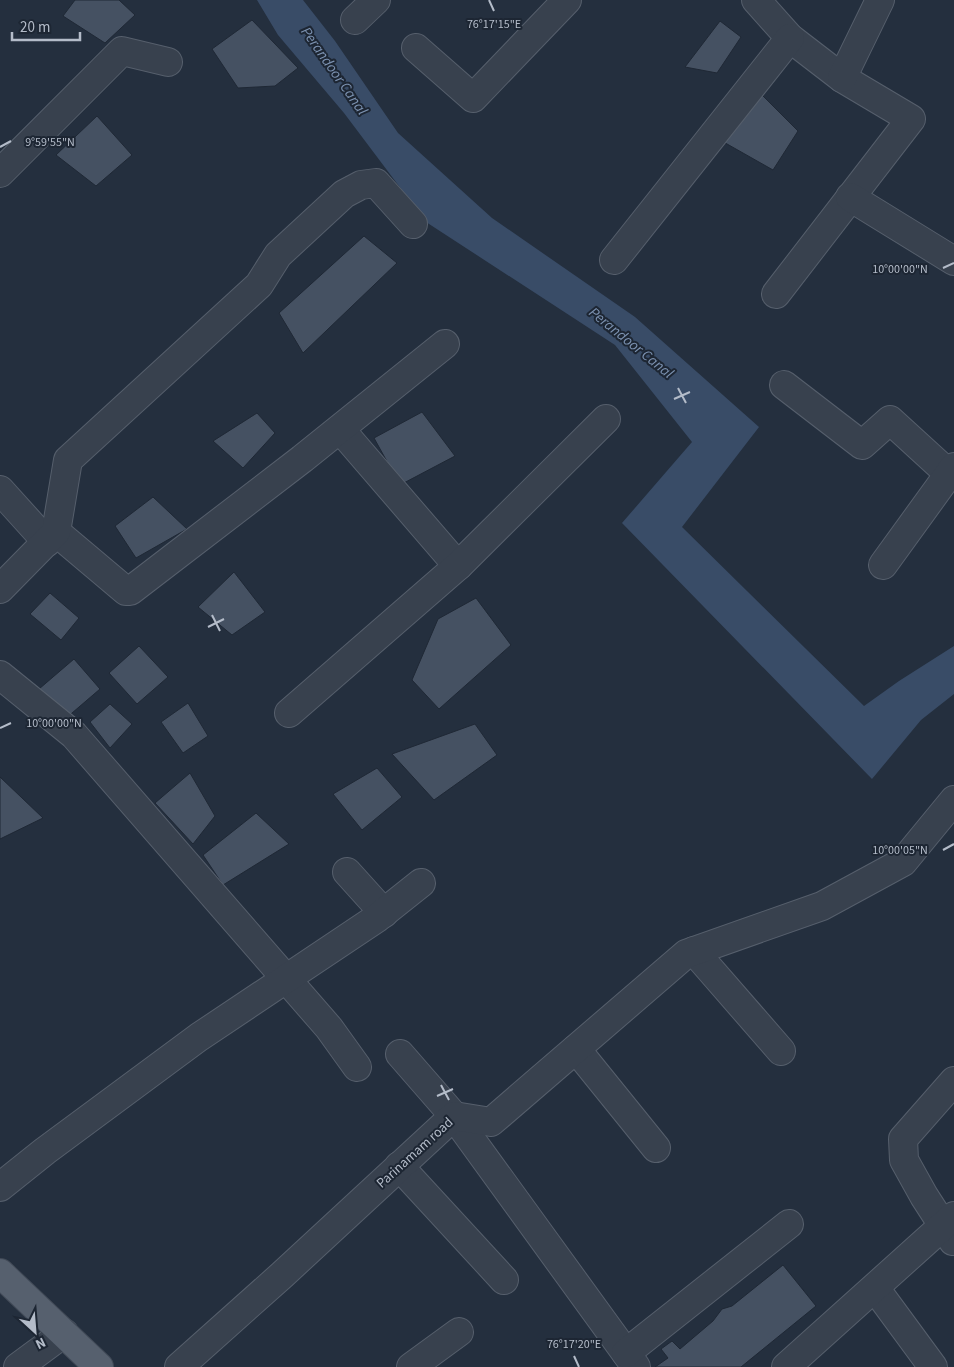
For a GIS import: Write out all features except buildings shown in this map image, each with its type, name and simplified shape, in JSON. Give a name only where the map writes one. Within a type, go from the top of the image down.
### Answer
[{"type":"main road","points":[[0,1273],[99,1367]]},
{"type":"street","points":[[355,20],[376,0]]},
{"type":"street","points":[[416,48],[473,98],[567,0]]},
{"type":"street","points":[[756,0],[790,38],[842,78],[911,119],[776,294]]},
{"type":"street","points":[[842,78],[880,0]]},
{"type":"street","points":[[614,260],[790,38]]},
{"type":"street","points":[[0,173],[122,51],[168,62]]},
{"type":"street","points":[[0,589],[51,537],[68,460],[258,285],[278,255],[344,194],[361,185],[376,183],[413,224]]},
{"type":"street","points":[[850,197],[954,261]]},
{"type":"street","points":[[0,490],[51,537],[126,591],[130,591],[340,429],[445,344]]},
{"type":"street","points":[[784,385],[862,445],[890,420],[951,471],[882,565]]},
{"type":"street","points":[[289,712],[458,566],[606,419]]},
{"type":"street","points":[[340,429],[458,566]]},
{"type":"street","points":[[0,675],[74,735],[329,1028],[357,1067]]},
{"type":"street","points":[[781,1051],[690,953],[822,906],[903,862],[954,800]]},
{"type":"street","points":[[347,872],[384,913]]},
{"type":"street","points":[[0,1187],[45,1151],[199,1037],[384,913],[421,883]]},
{"type":"street","name":"Parinamam road","points":[[179,1367],[454,1116],[491,1122],[690,953]]},
{"type":"street","points":[[576,1049],[656,1148]]},
{"type":"street","points":[[400,1054],[454,1116],[631,1360],[790,1224]]},
{"type":"street","points":[[786,1367],[875,1288],[951,1228],[924,1196],[904,1160],[903,1139],[954,1080]]},
{"type":"street","points":[[399,1166],[504,1280]]},
{"type":"street","points":[[875,1288],[932,1367]]},
{"type":"street","points":[[412,1367],[459,1332]]},
{"type":"street","points":[[18,1367],[64,1334]]},
{"type":"water","name":"Perandoor Canal","points":[[257,0],[303,0],[335,41],[398,133],[492,218],[635,317],[759,427],[682,527],[864,706],[954,646],[954,694],[921,720],[872,779],[622,523],[692,442],[615,345],[426,222],[344,113],[278,35]]}]
